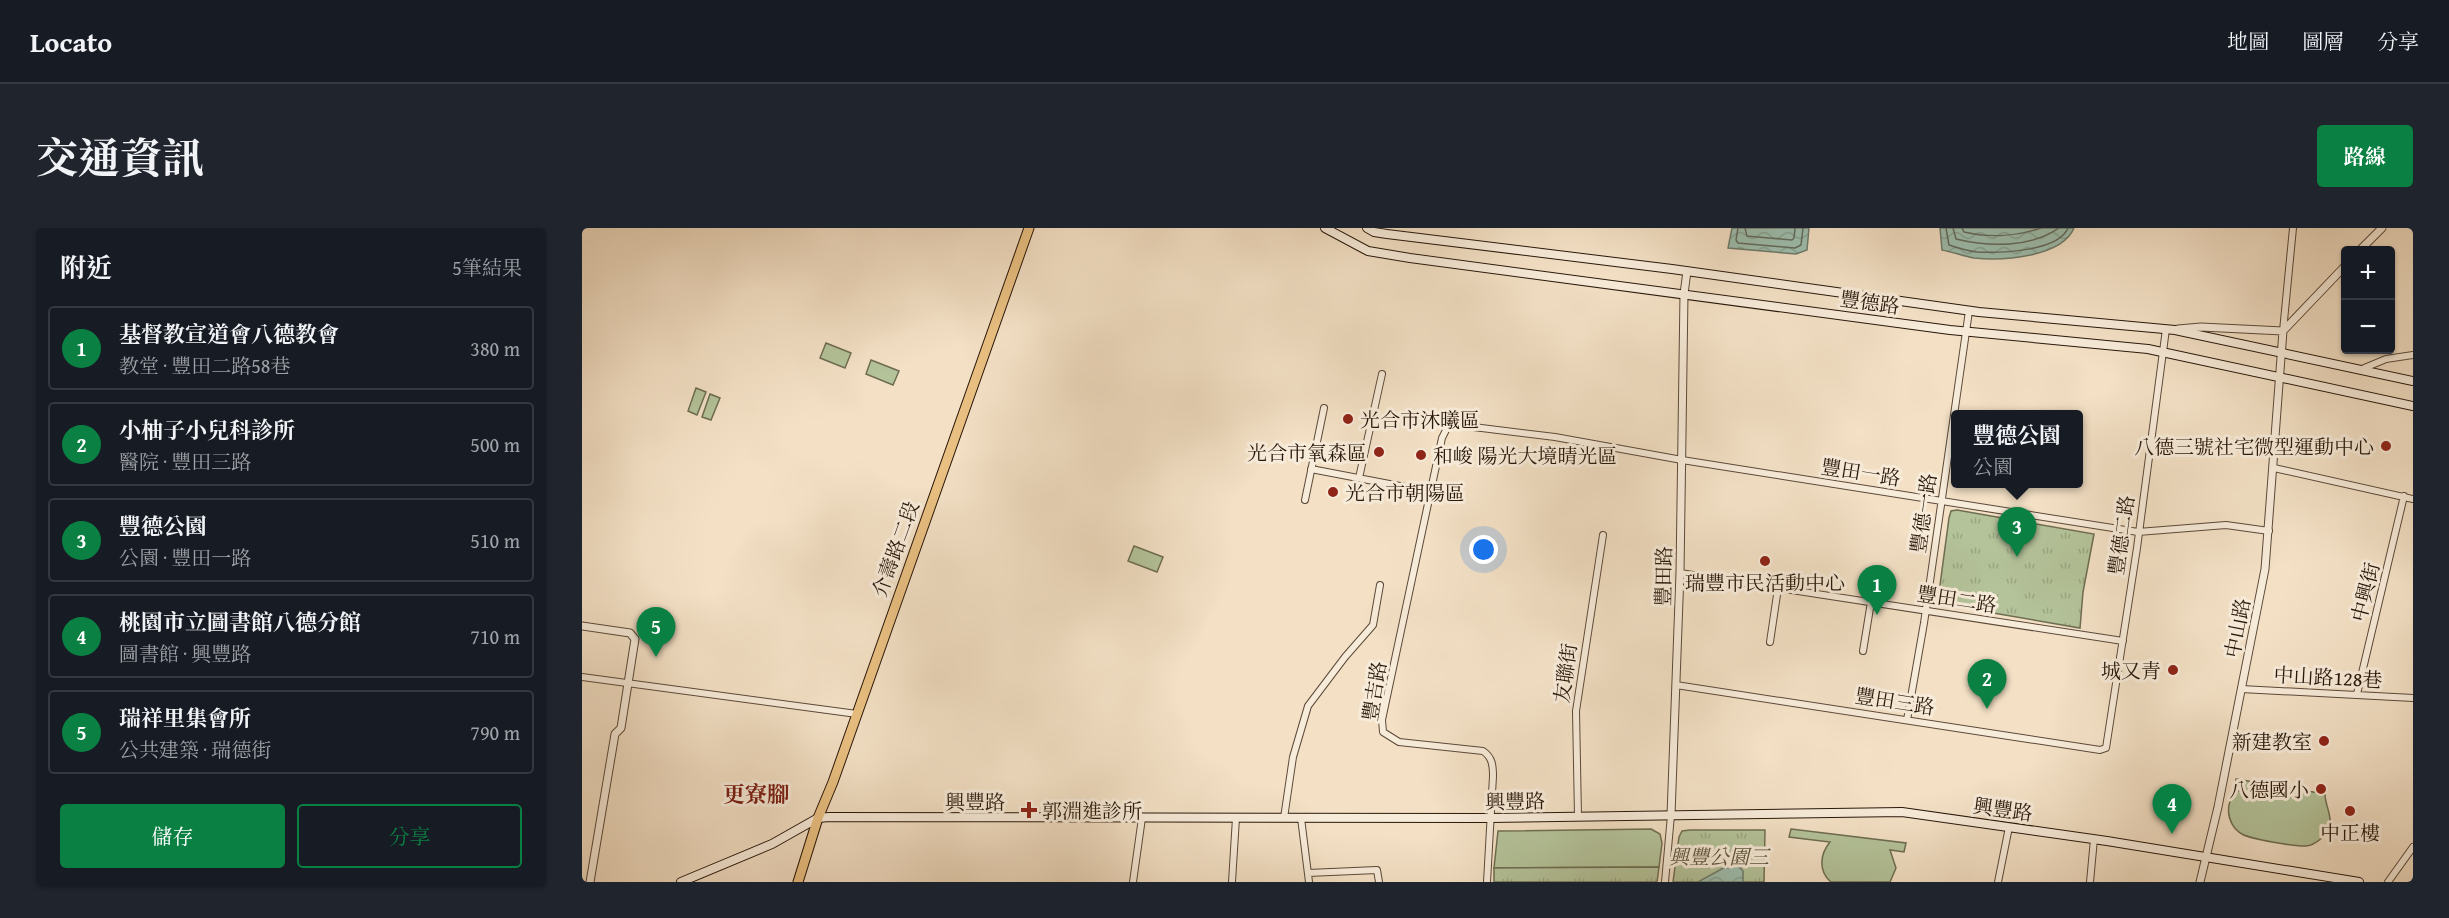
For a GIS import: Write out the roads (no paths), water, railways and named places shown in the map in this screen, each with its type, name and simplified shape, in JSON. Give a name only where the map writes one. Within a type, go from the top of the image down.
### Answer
[{"type":"main road","name":"介壽路二段","points":[[798,882],[818,818],[1029,228]]},
{"type":"main road","name":"豐德路","points":[[1325,228],[1368,251],[1966,332],[2100,343],[2162,351],[2413,406]]},
{"type":"main road","name":"豐德路","points":[[1368,228],[1374,232],[1387,234],[1687,271],[1969,311],[2171,329],[2413,381]]},
{"type":"main road","name":"興豐路","points":[[681,882],[772,844],[818,818],[1490,818],[1902,812],[2208,856],[2359,882]]},
{"type":"street","points":[[2283,331],[2293,228]]},
{"type":"street","points":[[2364,246],[2382,228]]},
{"type":"street","points":[[2171,329],[2200,327],[2283,331],[2341,270]]},
{"type":"street","name":"豐田路","points":[[1665,882],[1671,815],[1676,685],[1684,294],[1687,271]]},
{"type":"street","name":"豐德一路","points":[[1954,410],[1969,311]]},
{"type":"street","name":"豐德二路","points":[[2107,746],[2162,351],[2171,329]]},
{"type":"street","name":"中山路","points":[[2200,882],[2208,856],[2263,581],[2269,531],[2283,331]]},
{"type":"street","points":[[2362,369],[2386,359],[2413,355]]},
{"type":"street","points":[[1359,478],[1382,374]]},
{"type":"street","points":[[1305,500],[1324,408]]},
{"type":"street","name":"豐田一路","points":[[1449,424],[1555,437],[1682,460],[2138,532],[2226,525],[2269,531]]},
{"type":"street","name":"豐吉路","points":[[1449,424],[1442,438],[1383,720],[1383,732],[1399,742],[1483,751],[1489,755],[1492,764],[1487,882]]},
{"type":"street","name":"豐德一路","points":[[1907,720],[1926,611],[1951,433]]},
{"type":"street","points":[[2274,468],[2413,499]]},
{"type":"street","points":[[1311,469],[1431,492]]},
{"type":"street","name":"中興街","points":[[2357,694],[2403,496]]},
{"type":"street","name":"友聯街","points":[[1578,816],[1576,711],[1603,535]]},
{"type":"street","name":"豐田二路","points":[[1680,573],[2122,641]]},
{"type":"street","points":[[1284,818],[1293,757],[1308,706],[1345,657],[1373,625],[1380,585]]},
{"type":"street","points":[[1770,642],[1778,588]]},
{"type":"street","points":[[1863,651],[1871,602]]},
{"type":"street","points":[[582,626],[634,635],[635,639],[621,728],[615,734],[590,882]]},
{"type":"street","points":[[582,677],[857,714]]},
{"type":"street","name":"豐田三路","points":[[1676,685],[2100,750],[2107,746]]},
{"type":"street","name":"中山路128巷","points":[[2241,689],[2413,698]]},
{"type":"street","points":[[1133,882],[1142,818]]},
{"type":"street","points":[[1232,882],[1236,818]]},
{"type":"street","points":[[1301,818],[1309,882]]},
{"type":"street","points":[[1998,882],[2009,827]]},
{"type":"street","points":[[2090,882],[2094,839]]},
{"type":"street","points":[[2388,882],[2413,847]]},
{"type":"street","points":[[1308,873],[1377,870],[1379,882]]},
{"type":"water","points":[[1732,228],[1809,228],[1807,250],[1796,254],[1728,248]]},
{"type":"water","points":[[1940,228],[2074,228],[2067,238],[2045,251],[2030,255],[1986,259],[1942,250]]},
{"type":"water","points":[[1737,865],[1743,871],[1743,882],[1698,882],[1727,866]]},
{"type":"place","name":"光合市沐曦區","points":[[1348,419]]},
{"type":"place","name":"八德三號社宅微型運動中心","points":[[2386,446]]},
{"type":"place","name":"光合市氧森區","points":[[1379,452]]},
{"type":"place","name":"和峻 陽光大境晴光區","points":[[1421,455]]},
{"type":"place","name":"光合市朝陽區","points":[[1333,492]]},
{"type":"place","name":"豐德公園","points":[[2017,557]]},
{"type":"place","name":"瑞豐市民活動中心","points":[[1765,561]]},
{"type":"place","name":"基督教宣道會八德教會","points":[[1877,615]]},
{"type":"place","name":"瑞祥里集會所","points":[[656,657]]},
{"type":"place","name":"城又青","points":[[2173,670]]},
{"type":"place","name":"小柚子小兒科診所","points":[[1987,709]]},
{"type":"place","name":"新建教室","points":[[2324,741]]},
{"type":"place","name":"八德國小","points":[[2321,789]]},
{"type":"place","name":"郭淵進診所","points":[[1029,810]]},
{"type":"place","name":"中正樓","points":[[2350,811]]},
{"type":"place","name":"桃園市立圖書館八德分館","points":[[2172,834]]},
{"type":"district","name":"更寮腳","points":[[756,794]]},
{"type":"park label","name":"興豐公園三","points":[[1719,856]]}]
